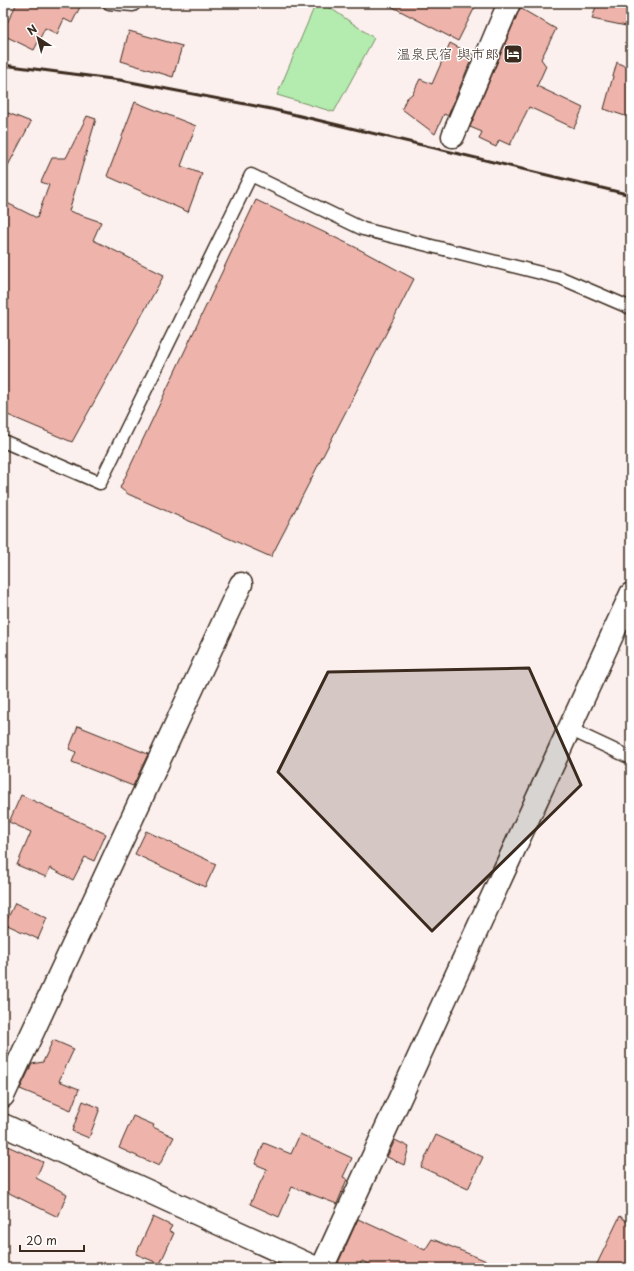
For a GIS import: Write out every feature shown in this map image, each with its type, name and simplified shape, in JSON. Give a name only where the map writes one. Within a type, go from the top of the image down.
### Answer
[{"type":"street","points":[[452,136],[509,3]]},
{"type":"street","points":[[3,1096],[241,584]]},
{"type":"street","points":[[322,1268],[631,594]]},
{"type":"street","points":[[3,1125],[316,1268]]},
{"type":"lane","points":[[109,3],[133,5],[135,3]]},
{"type":"lane","points":[[3,441],[100,483],[250,175],[363,229],[561,278],[631,308]]},
{"type":"lane","points":[[569,729],[631,758]]},
{"type":"highlighted area","points":[[529,668],[581,785],[432,931],[278,772],[328,672]]},
{"type":"green space","points":[[316,3],[323,3],[374,38],[334,112],[277,95]]},
{"type":"building","points":[[17,3],[82,3],[72,23],[64,19],[57,34],[45,28],[34,50],[3,35],[3,31]]},
{"type":"building","points":[[385,3],[477,3],[458,41]]},
{"type":"building","points":[[597,3],[631,3],[631,27],[592,19]]},
{"type":"building","points":[[520,8],[556,29],[541,59],[546,66],[537,86],[583,108],[574,128],[529,107],[510,145],[499,140],[496,147],[479,139],[482,132],[470,127]]},
{"type":"building","points":[[129,31],[182,46],[173,77],[121,61]]},
{"type":"building","points":[[450,43],[473,55],[448,116],[444,114],[435,134],[402,109],[406,99],[413,93],[420,79],[432,84]]},
{"type":"building","points":[[617,62],[631,70],[631,118],[604,109]]},
{"type":"building","points":[[135,102],[196,126],[181,166],[202,174],[188,212],[107,176]]},
{"type":"building","points":[[3,111],[31,122],[3,175]]},
{"type":"building","points":[[87,116],[96,119],[69,211],[101,222],[93,240],[164,275],[72,442],[3,413],[3,201],[37,218],[49,185],[41,182],[52,158],[66,158]]},
{"type":"building","points":[[256,200],[355,247],[414,279],[271,557],[128,494],[120,488]]},
{"type":"building","points":[[78,726],[148,754],[133,786],[72,762],[76,752],[69,749]]},
{"type":"building","points":[[21,795],[106,834],[94,861],[85,857],[73,880],[50,868],[46,877],[17,865],[31,832],[9,822]]},
{"type":"building","points":[[146,831],[216,864],[205,887],[135,854]]},
{"type":"building","points":[[15,903],[47,918],[38,939],[5,924]]},
{"type":"building","points":[[53,1040],[74,1049],[59,1081],[79,1089],[71,1110],[20,1089],[32,1064],[43,1062]]},
{"type":"building","points":[[83,1101],[100,1108],[89,1138],[72,1131]]},
{"type":"building","points":[[133,1116],[154,1125],[153,1127],[174,1137],[159,1166],[119,1148]]},
{"type":"building","points":[[300,1134],[352,1158],[343,1177],[347,1179],[337,1204],[292,1187],[279,1217],[250,1204],[267,1169],[255,1164],[264,1143],[291,1154]]},
{"type":"building","points":[[436,1135],[483,1157],[468,1189],[421,1167]]},
{"type":"building","points":[[395,1140],[409,1147],[404,1165],[387,1157]]},
{"type":"building","points":[[3,1144],[43,1162],[36,1178],[67,1194],[58,1217],[3,1190]]},
{"type":"building","points":[[620,1216],[631,1225],[631,1268],[595,1268]]},
{"type":"building","points":[[153,1217],[172,1226],[169,1231],[174,1233],[160,1264],[136,1254]]},
{"type":"building","points":[[358,1219],[425,1250],[432,1239],[504,1268],[376,1268],[362,1261],[358,1268],[348,1268],[338,1263]]},
{"type":"railway","points":[[3,65],[120,80],[271,109],[631,195]]},
{"type":"place","name":"温泉民宿 與市郎","points":[[513,54]]}]
